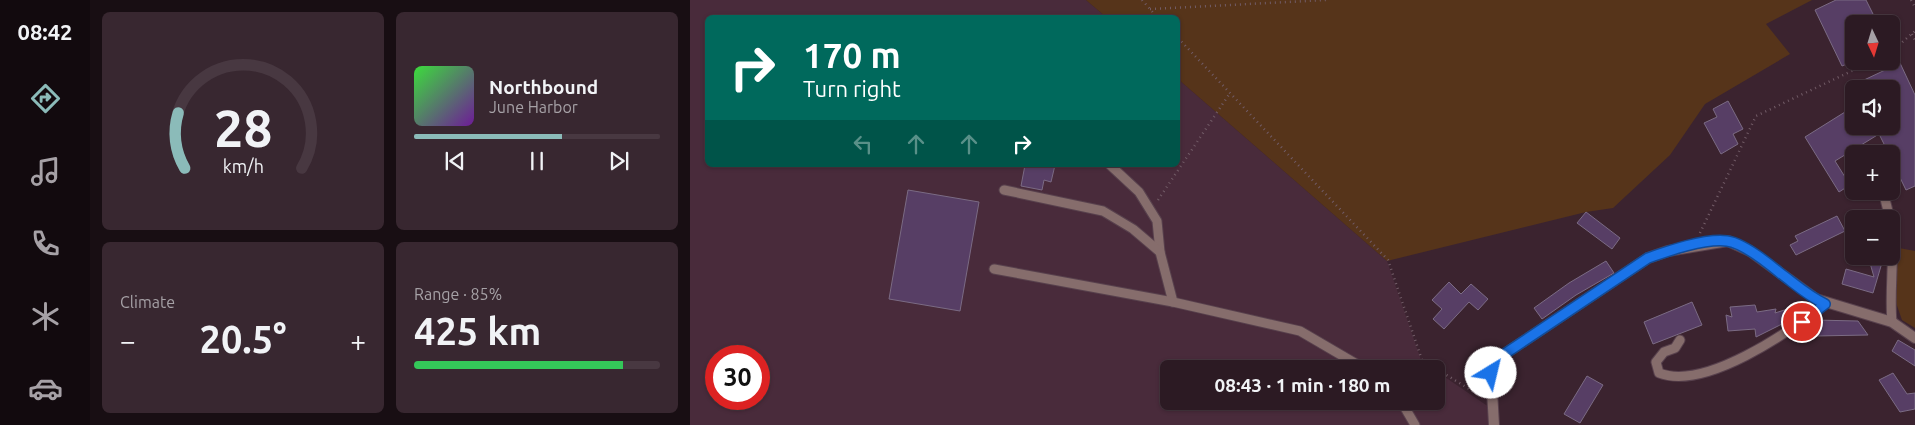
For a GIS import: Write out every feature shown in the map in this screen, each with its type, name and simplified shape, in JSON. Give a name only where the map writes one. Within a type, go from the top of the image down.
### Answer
[{"type":"street","points":[[1494,425],[1491,373],[1494,365],[1503,355],[1648,258],[1694,245],[1728,241],[1750,251],[1820,302],[1866,312],[1892,322],[1915,338]]},
{"type":"lane","points":[[1112,167],[1138,192],[1152,210],[1157,221],[1160,252],[1172,302]]},
{"type":"lane","points":[[1004,190],[1103,211],[1133,229],[1160,252]]},
{"type":"lane","points":[[1892,322],[1890,299],[1893,265]]},
{"type":"lane","points":[[994,269],[1172,302],[1300,331],[1350,360]]},
{"type":"lane","points":[[1680,340],[1675,348],[1664,352],[1656,362],[1659,373],[1671,378],[1694,374],[1734,361],[1776,339],[1820,302]]},
{"type":"lane","points":[[1406,410],[1415,425]]},
{"type":"path","points":[[1142,0],[1155,15]]},
{"type":"path","points":[[1150,9],[1327,0]]},
{"type":"path","points":[[1911,0],[1915,7]]},
{"type":"path","points":[[1914,32],[1915,40]]},
{"type":"path","points":[[1900,44],[1914,32]]},
{"type":"path","points":[[1180,40],[1388,260],[1422,360],[1493,404]]},
{"type":"path","points":[[1694,245],[1756,116],[1854,70]]},
{"type":"path","points":[[1152,210],[1230,94]]},
{"type":"shaded area","points":[[690,0],[1086,0],[1104,15],[705,15],[705,167],[1180,167],[1180,81],[1387,261],[1421,360],[1160,360],[1160,410],[1445,410],[1445,377],[1489,407],[1489,425],[690,425]]},
{"type":"shaded area","points":[[1086,0],[1812,0],[1766,24],[1790,54],[1705,104],[1670,155],[1613,208],[1586,212],[1387,261],[1180,81],[1180,15],[1104,15]]},
{"type":"shaded area","points":[[1900,248],[1915,251],[1915,328],[1902,320],[1893,294],[1897,265],[1900,265]]},
{"type":"building","points":[[1836,0],[1866,0],[1874,15],[1845,15],[1845,65],[1842,66],[1815,10]]},
{"type":"building","points":[[1900,63],[1915,95],[1915,186],[1906,190],[1900,178],[1900,145],[1884,145],[1880,135],[1900,135],[1900,80],[1864,80],[1885,70],[1900,70]]},
{"type":"building","points":[[1728,101],[1743,129],[1733,134],[1738,144],[1721,154],[1704,123],[1717,117],[1713,109]]},
{"type":"building","points":[[1845,112],[1845,135],[1877,135],[1861,145],[1845,145],[1845,155],[1835,161],[1845,177],[1845,188],[1839,192],[1805,137]]},
{"type":"building","points":[[1025,167],[1055,167],[1051,182],[1044,180],[1042,190],[1021,186]]},
{"type":"building","points":[[908,190],[979,202],[960,311],[889,299]]},
{"type":"building","points":[[1586,212],[1620,238],[1612,249],[1577,223]]},
{"type":"building","points":[[1837,216],[1845,231],[1796,255],[1790,245],[1798,241],[1795,236]]},
{"type":"building","points":[[1606,261],[1614,273],[1576,295],[1542,319],[1534,308],[1569,283]]},
{"type":"building","points":[[1871,265],[1881,265],[1873,293],[1842,284],[1846,269],[1874,277]]},
{"type":"building","points":[[1449,282],[1461,294],[1471,284],[1488,299],[1478,310],[1469,302],[1444,329],[1433,319],[1442,309],[1432,300]]},
{"type":"building","points":[[1692,302],[1702,325],[1653,344],[1644,322]]},
{"type":"building","points":[[1755,305],[1757,312],[1776,309],[1775,313],[1794,307],[1798,316],[1756,337],[1755,329],[1728,331],[1726,315],[1732,317],[1730,307]]},
{"type":"building","points":[[1814,320],[1858,321],[1868,335],[1815,336]]},
{"type":"building","points":[[1898,340],[1915,350],[1915,366],[1892,351]]},
{"type":"building","points":[[1893,373],[1907,394],[1915,393],[1915,409],[1900,412],[1879,380]]},
{"type":"building","points":[[1587,376],[1603,385],[1580,423],[1564,414]]},
{"type":"route","points":[[1491,373],[1494,365],[1503,355],[1648,258],[1668,251],[1708,242],[1728,241],[1750,251],[1779,271],[1804,292],[1825,304],[1802,322]]}]
